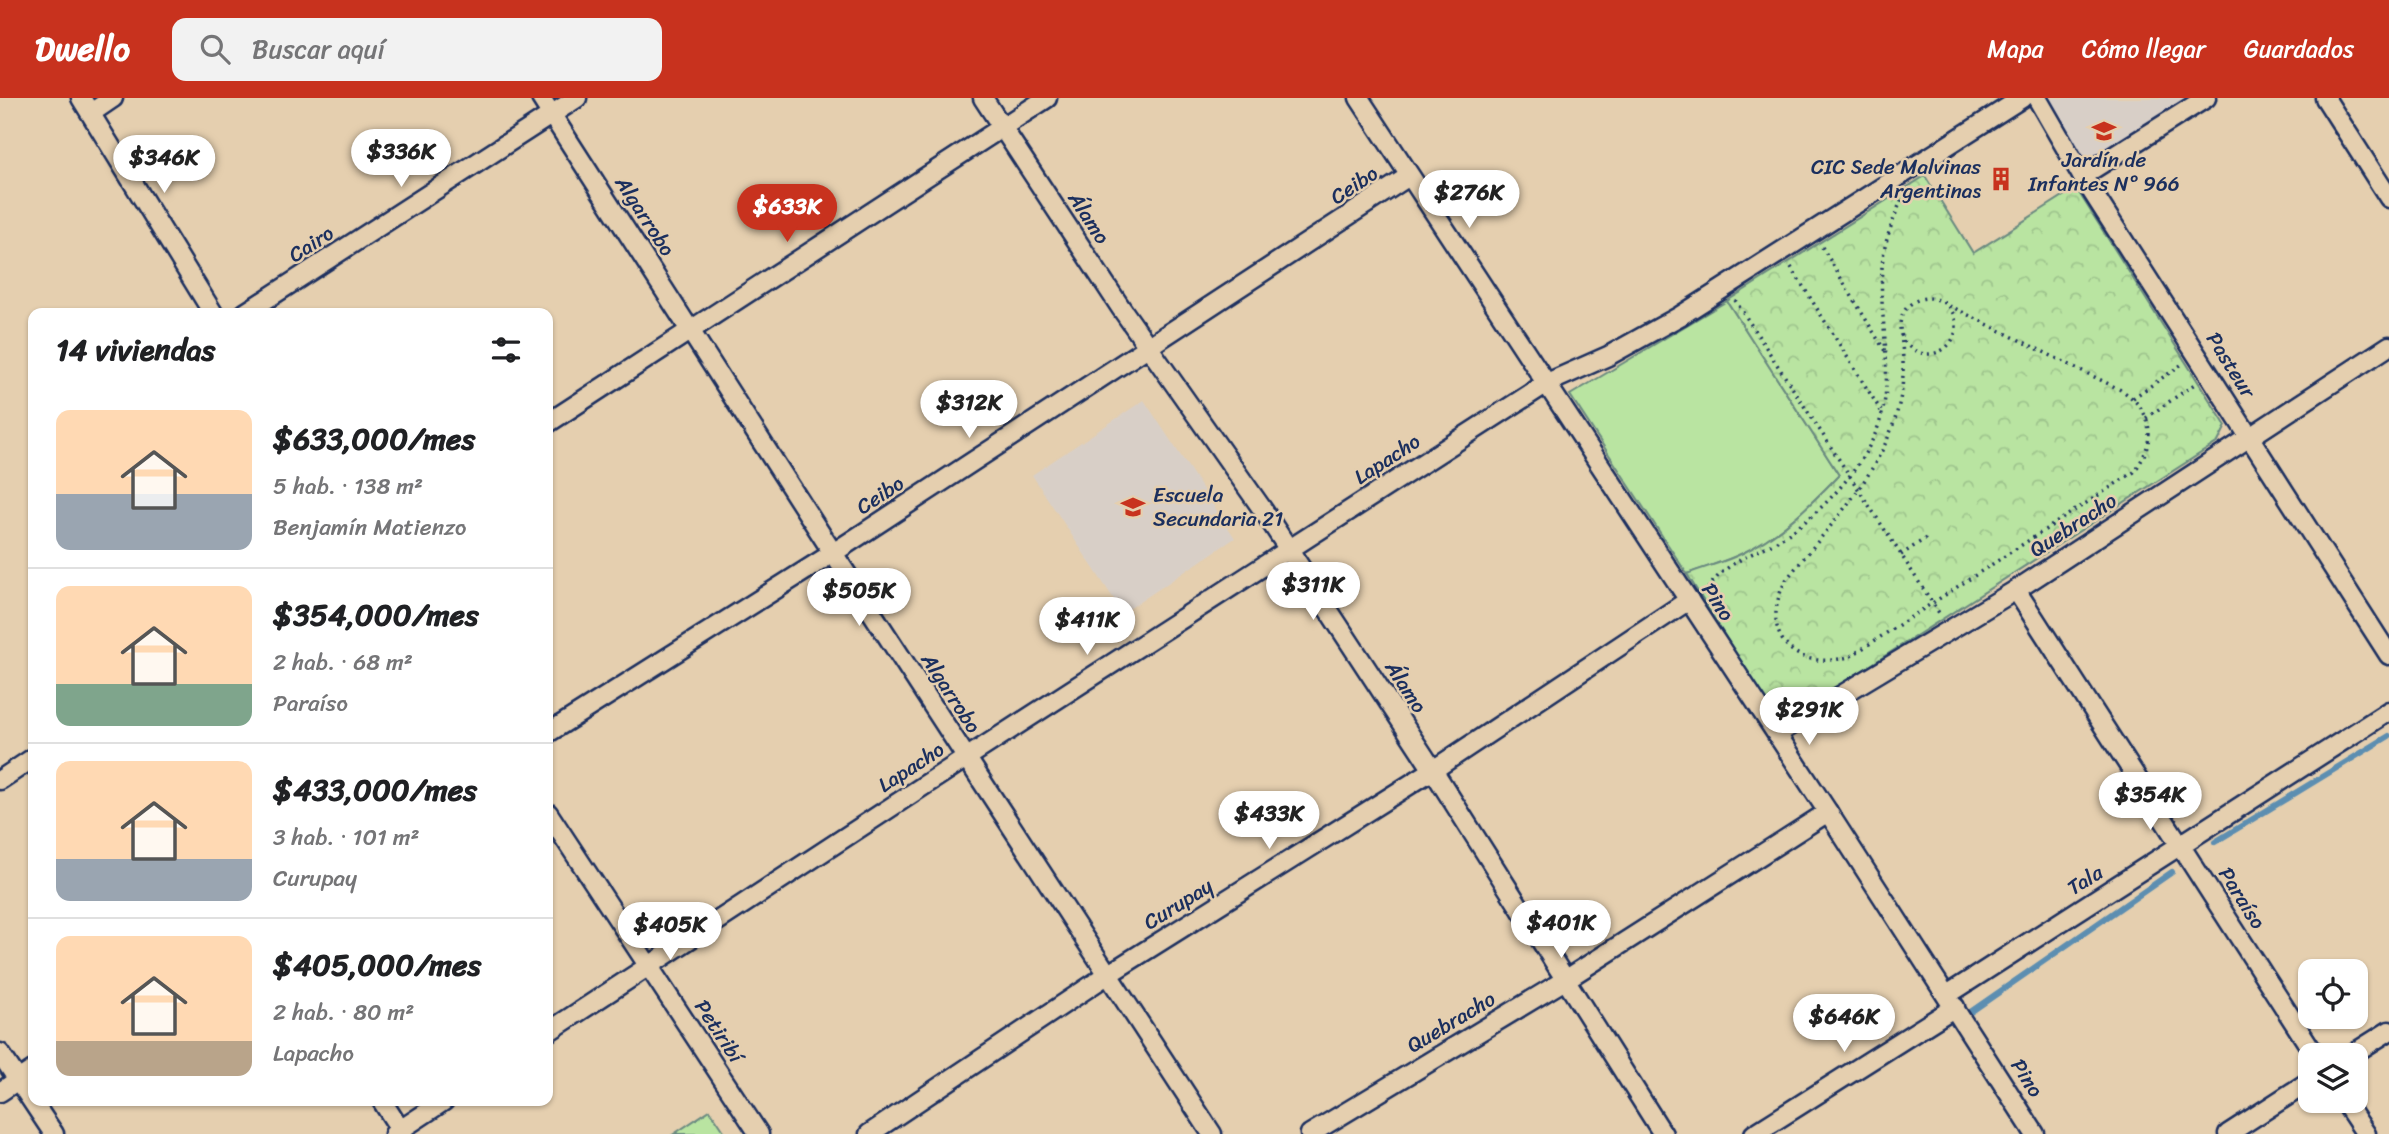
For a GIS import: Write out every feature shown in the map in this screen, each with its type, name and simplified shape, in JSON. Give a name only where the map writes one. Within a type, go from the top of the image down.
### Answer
[{"type":"street","points":[[113,98],[86,105],[210,308]]},
{"type":"street","name":"Algarrobo","points":[[541,98],[833,553],[1212,1134]]},
{"type":"street","name":"Cairo","points":[[253,308],[577,98]]},
{"type":"street","name":"Álamo","points":[[984,98],[1148,346],[1289,550],[1433,770],[1663,1134]]},
{"type":"street","points":[[553,420],[1047,98]]},
{"type":"street","name":"Pino","points":[[1359,98],[1828,811],[2035,1134]]},
{"type":"street","name":"Lapacho","points":[[553,1029],[1547,383],[1608,356],[1726,287],[2022,98]]},
{"type":"street","name":"Pasteur","points":[[2037,98],[2082,176],[2389,655]]},
{"type":"street","points":[[2082,176],[2206,98]]},
{"type":"street","points":[[2325,98],[2389,198]]},
{"type":"street","name":"Ceibo","points":[[553,730],[833,553],[1409,176]]},
{"type":"street","name":"Quebracho","points":[[1777,734],[2016,590],[2389,346]]},
{"type":"street","name":"Paraíso","points":[[2016,590],[2307,1043]]},
{"type":"street","name":"Curupay","points":[[869,1134],[1107,975],[1693,606]]},
{"type":"street","name":"Tala","points":[[1754,1134],[2182,845],[2389,711]]},
{"type":"street","points":[[0,780],[28,761]]},
{"type":"street","name":"Quebracho","points":[[1310,1134],[1565,981],[1828,811]]},
{"type":"street","name":"Petiribí","points":[[553,821],[759,1134]]},
{"type":"street","points":[[2368,1044],[2389,1031]]},
{"type":"street","points":[[0,1053],[28,1097]]},
{"type":"street","points":[[0,1092],[28,1073]]},
{"type":"street","points":[[2228,1134],[2298,1090]]},
{"type":"street","points":[[34,1106],[54,1134]]},
{"type":"street","points":[[385,1106],[399,1132],[437,1106]]},
{"type":"street","points":[[2352,1113],[2366,1134]]},
{"type":"path","points":[[1693,606],[1723,570],[1734,562],[1760,552],[1816,511],[1863,457],[1876,431],[1881,411],[1886,352],[1882,265],[1890,230],[1917,165]]},
{"type":"path","points":[[1812,232],[1886,352]]},
{"type":"path","points":[[1781,251],[1881,411]]},
{"type":"path","points":[[1726,287],[1950,630]]},
{"type":"path","points":[[1934,298],[2133,398],[2146,418],[2150,432],[2148,446],[2134,472],[1851,656],[1837,661],[1809,659],[1787,646],[1776,622],[1776,607],[1786,580],[1876,466],[1888,440],[1902,387],[1901,334],[1902,315],[1915,301],[1934,298]]},
{"type":"path","points":[[1901,334],[1906,342],[1921,353],[1930,354],[1946,347],[1952,341],[1956,324],[1949,307],[1942,302]]},
{"type":"path","points":[[2133,398],[2197,355]]},
{"type":"path","points":[[2146,418],[2209,374]]},
{"type":"path","points":[[1901,555],[1926,538]]},
{"type":"shaded area","name":"Jardín de Infantes N° 966","points":[[2047,98],[2192,98],[2087,164]]},
{"type":"shaded area","name":"Escuela Secundaria 21","points":[[1144,400],[1235,538],[1123,613],[1032,475]]},
{"type":"green space","points":[[1925,176],[1973,253],[2076,188],[2226,426],[2218,442],[1785,720],[1772,713],[1687,574],[1736,556],[1770,537],[1806,508],[1839,475],[1727,301]]},
{"type":"green space","points":[[1727,301],[1839,475],[1806,508],[1770,537],[1736,556],[1687,574],[1570,395]]},
{"type":"green space","points":[[710,1110],[726,1134],[674,1134]]},
{"type":"waterway","points":[[2215,842],[2389,736]]},
{"type":"waterway","points":[[1969,1013],[2172,872]]},
{"type":"place","name":"Jardín de Infantes N° 966","points":[[2104,131]]},
{"type":"place","name":"CIC Sede Malvinas Argentinas","points":[[2001,179]]},
{"type":"place","name":"Escuela Secundaria 21","points":[[1133,507]]}]
